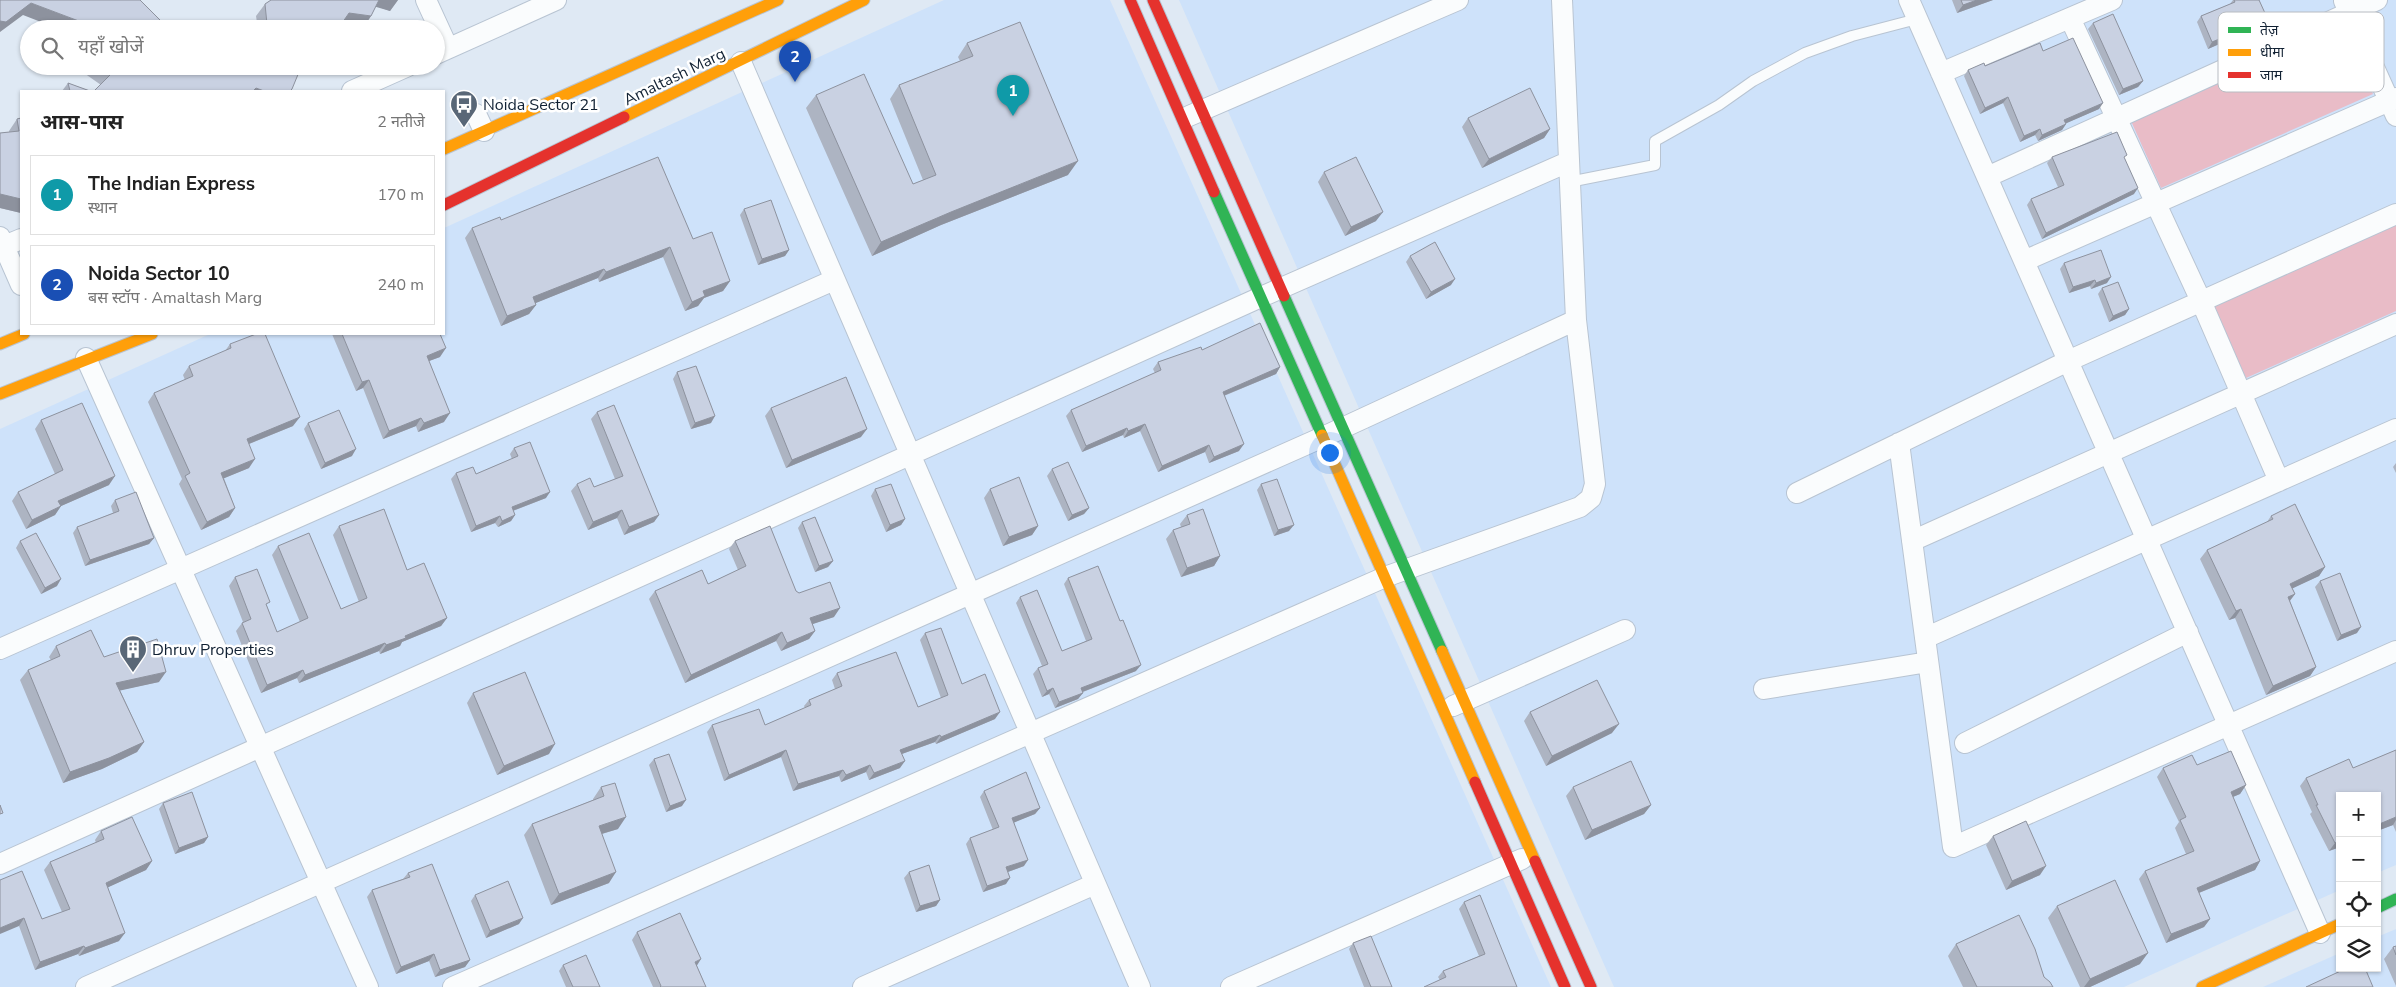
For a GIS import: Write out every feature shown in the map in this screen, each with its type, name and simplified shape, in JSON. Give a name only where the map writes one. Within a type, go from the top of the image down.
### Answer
[{"type":"street","points":[[426,0],[432,20]]},
{"type":"street","points":[[445,50],[556,0]]},
{"type":"street","name":"Amaltash Marg","points":[[445,148],[480,122],[778,0]]},
{"type":"street","name":"Amaltash Marg","points":[[445,205],[741,62],[864,0]]},
{"type":"street","points":[[1130,0],[1565,987]]},
{"type":"street","points":[[1153,0],[1590,987]]},
{"type":"street","points":[[1183,119],[1458,0]]},
{"type":"street","points":[[453,987],[1384,577],[1580,507],[1590,498],[1595,484],[1576,320],[1562,0]]},
{"type":"street","points":[[1909,0],[2320,933]]},
{"type":"street","points":[[1941,73],[2112,0]]},
{"type":"street","points":[[2335,12],[2347,6],[2377,0]]},
{"type":"street","points":[[2070,18],[2201,302],[2279,481]]},
{"type":"street","points":[[741,62],[1140,987]]},
{"type":"street","points":[[1987,176],[2116,118],[2218,69]]},
{"type":"street","points":[[354,90],[388,75]]},
{"type":"street","points":[[2024,262],[2156,204],[2394,105],[2384,84]]},
{"type":"street","points":[[0,864],[1281,288],[1568,162]]},
{"type":"street","points":[[1797,493],[2068,361],[2396,214]]},
{"type":"street","points":[[6,243],[20,282]]},
{"type":"street","points":[[0,649],[834,280]]},
{"type":"street","points":[[86,987],[1323,437],[1576,320]]},
{"type":"street","points":[[1912,541],[2396,324]]},
{"type":"street","points":[[0,344],[22,335]]},
{"type":"street","points":[[0,394],[86,358],[149,335]]},
{"type":"street","points":[[86,358],[368,987]]},
{"type":"street","points":[[1925,638],[2396,429]]},
{"type":"street","points":[[1899,443],[1953,847],[2396,651]]},
{"type":"street","points":[[1443,710],[1625,630]]},
{"type":"street","points":[[1965,742],[2188,632]]},
{"type":"street","points":[[1764,688],[1928,662]]},
{"type":"street","points":[[1231,987],[1532,855]]},
{"type":"street","points":[[863,987],[1095,884]]},
{"type":"street","points":[[2381,906],[2396,899]]},
{"type":"street","points":[[2202,987],[2336,926]]},
{"type":"lane","points":[[1569,182],[1655,165],[1655,141],[1719,106],[1754,81],[1805,53],[1852,36],[1917,19]]},
{"type":"shaded area","points":[[944,0],[1110,0],[1551,987],[0,987],[0,429],[208,335],[445,335],[445,228]]},
{"type":"shaded area","points":[[1179,0],[2396,0],[2396,865],[2381,871],[2381,792],[2336,792],[2336,892],[2124,987],[1614,987]]},
{"type":"shaded area","points":[[2218,82],[2218,92],[2372,92],[2373,94],[2161,188],[2131,121]]},
{"type":"shaded area","points":[[2396,224],[2396,311],[2246,378],[2213,305]]},
{"type":"shaded area","points":[[2396,929],[2396,987],[2263,987],[2336,955],[2336,972],[2381,972],[2381,935]]},
{"type":"building","points":[[0,0],[140,0],[160,20],[76,20],[31,3],[6,22],[0,21]]},
{"type":"building","points":[[271,0],[379,0],[371,16],[349,13],[344,20],[267,20],[265,4]]},
{"type":"building","points":[[1961,0],[1977,0],[1963,5]]},
{"type":"building","points":[[2234,0],[2259,0],[2264,12],[2218,12],[2218,40],[2212,42],[2201,16],[2235,2]]},
{"type":"building","points":[[2113,14],[2143,81],[2123,89],[2093,23]]},
{"type":"building","points":[[1020,22],[1078,161],[881,242],[816,95],[864,74],[913,184],[936,175],[899,85],[973,56],[967,43]]},
{"type":"building","points":[[2073,38],[2103,103],[2064,120],[2066,124],[2042,135],[2040,129],[2024,136],[2008,97],[1985,108],[1968,70],[1984,63],[1985,66],[2040,43],[2043,51]]},
{"type":"building","points":[[110,75],[298,75],[291,90],[261,90],[256,88],[254,90],[95,90]]},
{"type":"building","points":[[68,83],[87,90],[70,90]]},
{"type":"building","points":[[1530,88],[1550,129],[1489,159],[1468,118]]},
{"type":"building","points":[[20,118],[20,199],[0,194],[0,133],[19,131],[17,119]]},
{"type":"building","points":[[2117,132],[2127,155],[2124,157],[2138,188],[2046,233],[2031,199],[2064,185],[2052,157]]},
{"type":"building","points":[[658,157],[693,239],[712,232],[730,281],[703,291],[705,296],[692,302],[670,247],[606,272],[604,269],[533,297],[536,305],[507,316],[472,228],[500,217],[501,220]]},
{"type":"building","points":[[1356,157],[1383,212],[1351,227],[1324,172]]},
{"type":"building","points":[[771,200],[789,250],[762,259],[744,209]]},
{"type":"building","points":[[1435,242],[1455,279],[1431,292],[1410,256]]},
{"type":"building","points":[[2101,250],[2111,277],[2096,283],[2095,280],[2073,287],[2064,263]]},
{"type":"building","points":[[2118,282],[2129,309],[2113,316],[2102,288]]},
{"type":"building","points":[[1260,323],[1280,367],[1223,392],[1244,444],[1214,457],[1209,445],[1162,466],[1145,424],[1128,431],[1127,428],[1086,446],[1071,410],[1161,370],[1158,362],[1201,347],[1202,350]]},
{"type":"building","points":[[253,335],[265,335],[300,417],[247,439],[255,459],[221,473],[235,508],[207,522],[185,476],[190,473],[154,393],[193,376],[189,366],[231,348],[230,344]]},
{"type":"building","points":[[342,335],[440,335],[446,348],[427,356],[450,413],[424,423],[421,418],[389,431],[369,380],[362,382]]},
{"type":"building","points":[[696,366],[715,416],[695,423],[677,372]]},
{"type":"building","points":[[846,377],[867,429],[792,460],[771,408]]},
{"type":"building","points":[[82,403],[115,476],[58,501],[61,506],[32,520],[18,492],[63,470],[41,420]]},
{"type":"building","points":[[614,405],[659,515],[629,527],[622,510],[593,522],[577,484],[590,478],[594,487],[623,476],[597,412]]},
{"type":"building","points":[[339,410],[356,449],[325,463],[308,423]]},
{"type":"building","points":[[530,442],[550,492],[512,507],[515,515],[502,521],[500,516],[476,526],[456,473],[473,467],[476,474],[518,456],[514,448]]},
{"type":"building","points":[[1068,462],[1089,508],[1072,515],[1052,469]]},
{"type":"building","points":[[1019,477],[1038,526],[1009,537],[990,489]]},
{"type":"building","points":[[1277,479],[1294,525],[1278,530],[1261,484]]},
{"type":"building","points":[[891,484],[905,519],[890,525],[875,489]]},
{"type":"building","points":[[136,492],[154,538],[90,560],[77,527],[119,511],[115,500]]},
{"type":"building","points":[[2295,504],[2325,567],[2290,584],[2295,594],[2288,597],[2316,667],[2273,686],[2241,609],[2236,611],[2207,550],[2273,519],[2271,516]]},
{"type":"building","points":[[384,509],[407,570],[424,563],[447,618],[405,636],[406,638],[386,645],[385,643],[305,675],[303,670],[267,685],[242,623],[251,619],[235,577],[257,569],[270,602],[266,604],[277,632],[308,618],[278,546],[309,533],[341,609],[367,598],[339,526]]},
{"type":"building","points":[[1203,509],[1220,556],[1187,568],[1173,530],[1190,524],[1187,515]]},
{"type":"building","points":[[815,517],[833,561],[819,566],[802,522]]},
{"type":"building","points":[[770,526],[796,591],[799,593],[830,582],[840,608],[810,618],[815,631],[787,643],[782,632],[691,675],[655,591],[702,570],[708,584],[746,566],[735,541]]},
{"type":"building","points":[[36,533],[61,579],[45,588],[20,541]]},
{"type":"building","points":[[1098,566],[1120,621],[1123,620],[1141,665],[1081,688],[1083,693],[1059,702],[1053,688],[1047,691],[1038,668],[1048,664],[1020,597],[1037,590],[1062,651],[1092,639],[1068,578]]},
{"type":"building","points":[[2340,573],[2361,627],[2341,635],[2320,581]]},
{"type":"building","points":[[941,628],[962,684],[985,674],[1000,712],[941,737],[940,735],[900,750],[905,761],[874,773],[870,765],[846,775],[843,770],[798,784],[786,750],[729,775],[712,725],[759,709],[765,725],[811,705],[809,700],[842,686],[837,673],[896,652],[918,707],[948,695],[925,633]]},
{"type":"building","points":[[91,630],[104,657],[157,639],[166,672],[116,683],[144,742],[109,758],[70,772],[28,670],[60,656],[56,646]]},
{"type":"building","points":[[525,672],[555,744],[504,766],[473,693]]},
{"type":"building","points":[[1597,680],[1619,724],[1552,756],[1530,712]]},
{"type":"building","points":[[2396,750],[2396,817],[2381,823],[2381,792],[2336,792],[2335,843],[2316,805],[2318,805],[2306,778],[2349,759],[2353,768]]},
{"type":"building","points":[[2231,751],[2246,785],[2231,792],[2260,861],[2197,888],[2210,919],[2171,934],[2145,871],[2194,851],[2180,820],[2186,817],[2163,768],[2192,755],[2197,765]]},
{"type":"building","points":[[669,754],[686,800],[670,806],[654,759]]},
{"type":"building","points":[[1631,761],[1651,805],[1592,830],[1573,787]]},
{"type":"building","points":[[1026,772],[1040,808],[1012,818],[1028,860],[1006,867],[1010,878],[987,886],[970,838],[999,827],[984,791]]},
{"type":"building","points":[[615,783],[626,817],[599,826],[616,872],[559,894],[532,824],[604,796],[601,787]]},
{"type":"building","points":[[192,792],[208,837],[179,848],[163,803]]},
{"type":"building","points":[[132,817],[152,861],[106,883],[125,933],[40,962],[24,918],[0,928],[0,880],[22,871],[42,919],[70,909],[50,862],[104,839],[101,831]]},
{"type":"building","points":[[2026,821],[2046,866],[2012,881],[1993,836]]},
{"type":"building","points":[[432,864],[470,960],[440,970],[434,954],[401,967],[372,890],[410,877],[408,873]]},
{"type":"building","points":[[929,865],[940,900],[920,906],[909,872]]},
{"type":"building","points":[[2115,880],[2148,953],[2090,979],[2057,906]]},
{"type":"building","points":[[508,881],[523,918],[490,931],[475,895]]},
{"type":"building","points":[[1480,895],[1517,987],[1424,987],[1446,977],[1443,971],[1485,954],[1464,902]]},
{"type":"building","points":[[680,913],[701,959],[695,962],[706,987],[660,987],[637,932]]},
{"type":"building","points":[[2019,915],[2035,949],[2044,977],[2053,987],[1977,987],[1956,944]]},
{"type":"building","points":[[1371,936],[1392,987],[1371,987],[1353,943]]},
{"type":"building","points":[[586,955],[600,987],[573,987],[563,965]]},
{"type":"building","points":[[2338,972],[2367,972],[2373,987],[2306,987]]},
{"type":"traffic: fast","points":[[1214,192],[1322,435]]},
{"type":"traffic: fast","points":[[1284,296],[1442,651]]},
{"type":"traffic: fast","points":[[2381,906],[2396,899]]},
{"type":"traffic: slow","points":[[445,149],[778,0]]},
{"type":"traffic: slow","points":[[624,117],[864,0]]},
{"type":"traffic: slow","points":[[0,344],[22,335]]},
{"type":"traffic: slow","points":[[0,394],[149,335]]},
{"type":"traffic: slow","points":[[1322,435],[1475,782]]},
{"type":"traffic: slow","points":[[1442,651],[1535,861]]},
{"type":"traffic: slow","points":[[2202,987],[2336,926]]},
{"type":"traffic: jam","points":[[1130,0],[1214,192]]},
{"type":"traffic: jam","points":[[1153,0],[1284,296]]},
{"type":"traffic: jam","points":[[445,205],[624,117]]},
{"type":"traffic: jam","points":[[1475,782],[1565,987]]},
{"type":"traffic: jam","points":[[1535,861],[1591,987]]},
{"type":"place","name":"Noida Sector 10","points":[[795,82]]},
{"type":"place","name":"The Indian Express","points":[[1013,116]]},
{"type":"place","name":"Noida Sector 21","points":[[464,128]]},
{"type":"place","name":"Dhruv Properties","points":[[133,673]]}]
